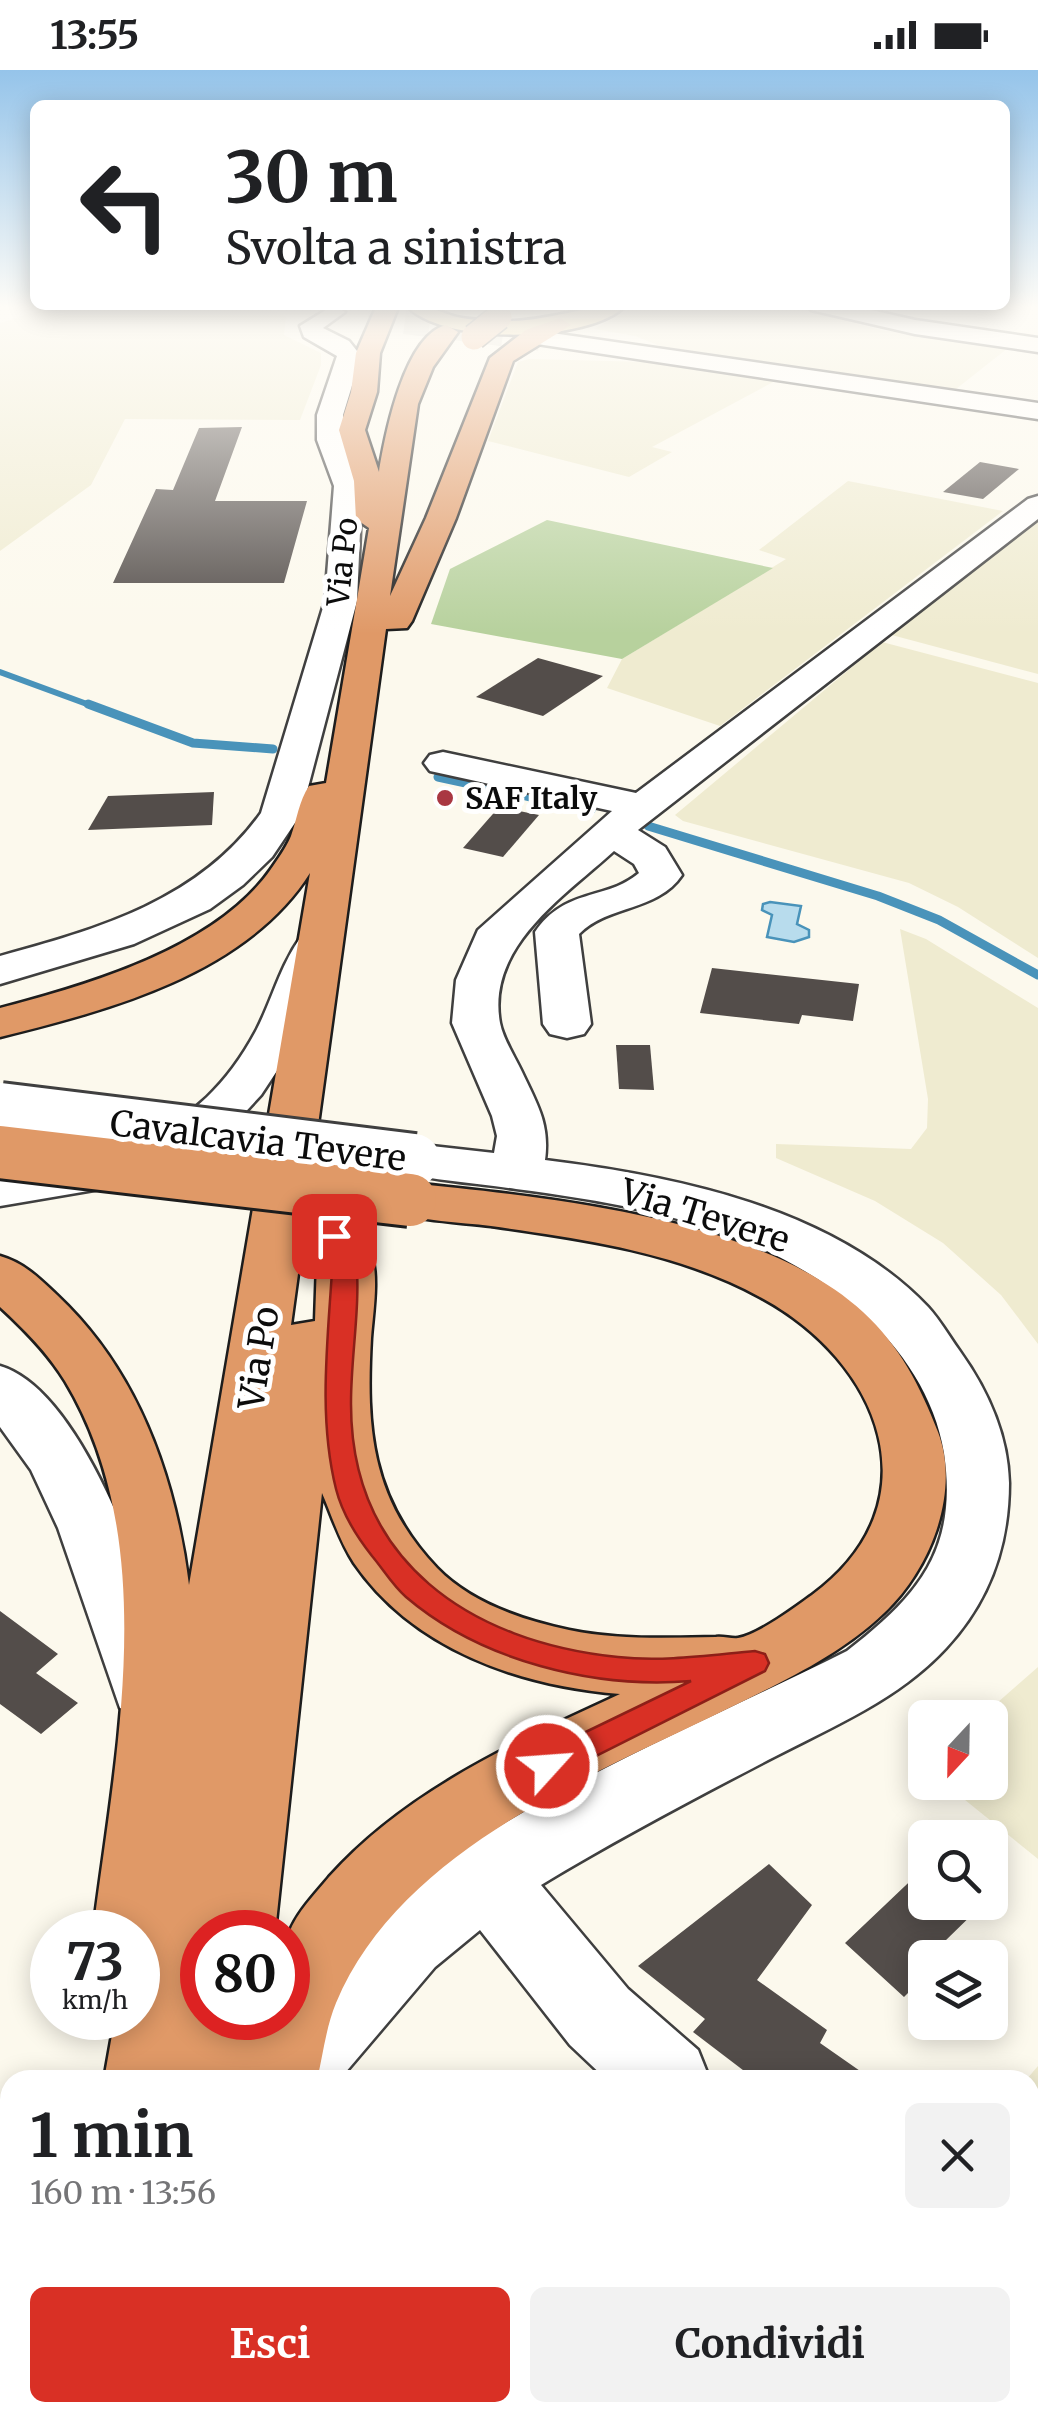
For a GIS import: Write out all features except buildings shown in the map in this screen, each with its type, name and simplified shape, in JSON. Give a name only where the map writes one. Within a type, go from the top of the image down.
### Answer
[{"type":"highway","points":[[357,415],[352,430],[368,481],[385,599]]},
{"type":"highway","points":[[385,599],[404,415]]},
{"type":"highway","points":[[385,599],[441,518],[480,415]]},
{"type":"highway","points":[[385,599],[428,434]]},
{"type":"highway","name":"Via Po","points":[[148,2070],[361,682],[385,599]]},
{"type":"highway","name":"Via Po","points":[[336,1110],[385,599]]},
{"type":"highway","points":[[0,1023],[117,988],[172,964],[207,944],[260,904],[284,880],[309,842],[361,682]]},
{"type":"highway","points":[[0,1152],[412,1180],[727,1260],[813,1302],[849,1330],[876,1360],[899,1399],[912,1438],[916,1474],[906,1520],[890,1555],[868,1588],[815,1632],[478,1800],[409,1848],[350,1912],[304,1982],[279,2070]]},
{"type":"highway","name":"Via Po","points":[[239,1910],[324,1218],[344,1254],[338,1404],[340,1444],[350,1494],[368,1531],[412,1587],[461,1623],[555,1657],[618,1669],[672,1670],[755,1663]]},
{"type":"highway","points":[[0,1275],[58,1332],[95,1378],[122,1433],[146,1502],[160,1610],[134,1910]]},
{"type":"highway","points":[[121,2070],[123,2040]]},
{"type":"highway","points":[[219,2070],[223,2040]]},
{"type":"street","name":"Via Po","points":[[0,970],[88,946],[177,910],[232,874],[265,843],[281,814],[341,600],[348,486],[330,440],[330,415]]},
{"type":"street","points":[[517,1172],[522,1136],[511,1097],[476,1024],[478,980],[494,939],[627,819],[1038,504]]},
{"type":"street","points":[[443,762],[627,819],[661,875],[643,892],[573,916],[557,932],[566,1024]]},
{"type":"street","points":[[0,1189],[81,1177],[150,1157],[198,1133],[244,1085],[280,1030],[296,984],[325,933]]},
{"type":"street","name":"Cavalcavia Tevere","points":[[0,1110],[412,1180],[517,1172]]},
{"type":"street","name":"Via Tevere","points":[[295,2070],[407,1941],[486,1877],[586,1818],[872,1672],[927,1627],[954,1587],[974,1544],[978,1502],[976,1458],[964,1409],[938,1358],[915,1326],[883,1295],[798,1244],[741,1221],[682,1202],[517,1172]]},
{"type":"street","points":[[0,1388],[42,1433],[70,1478],[114,1584],[153,1711]]},
{"type":"street","points":[[486,1877],[599,2016],[657,2070]]},
{"type":"shaded area","points":[[0,415],[302,415],[300,420],[125,419],[91,485],[0,551]]},
{"type":"shaded area","points":[[498,415],[712,415],[652,447],[672,452],[629,477],[488,441]]},
{"type":"shaded area","points":[[848,481],[1003,511],[720,726],[607,688],[622,659],[786,559],[759,550]]},
{"type":"shaded area","points":[[1038,513],[1038,674],[888,634]]},
{"type":"shaded area","points":[[882,642],[1038,683],[1038,958],[958,907],[909,883],[683,821],[675,815]]},
{"type":"shaded area","points":[[900,929],[926,939],[1038,1008],[1038,1344],[1001,1295],[943,1243],[875,1201],[776,1158],[776,1144],[911,1149],[927,1128],[928,1099]]},
{"type":"shaded area","points":[[1038,1667],[1038,1859],[1008,1835],[1008,1820],[990,1820],[965,1800],[1008,1800],[1008,1700],[1000,1700]]},
{"type":"green space","points":[[547,520],[773,568],[622,659],[431,624],[450,569]]},
{"type":"water","points":[[763,904],[801,906],[797,924],[809,930],[809,937],[794,942],[767,937],[772,915],[762,910]]},
{"type":"waterway","points":[[0,672],[95,707]]},
{"type":"waterway","points":[[88,704],[193,743],[273,749]]},
{"type":"waterway","points":[[438,777],[591,810]]},
{"type":"waterway","points":[[648,826],[878,896],[939,920],[1038,975]]},
{"type":"place","name":"SAF Italy","points":[[445,798]]},
{"type":"route","points":[[334,1236],[344,1254],[338,1404],[340,1444],[350,1494],[368,1531],[412,1587],[461,1623],[555,1657],[618,1669],[672,1670],[755,1663],[547,1766]]}]
